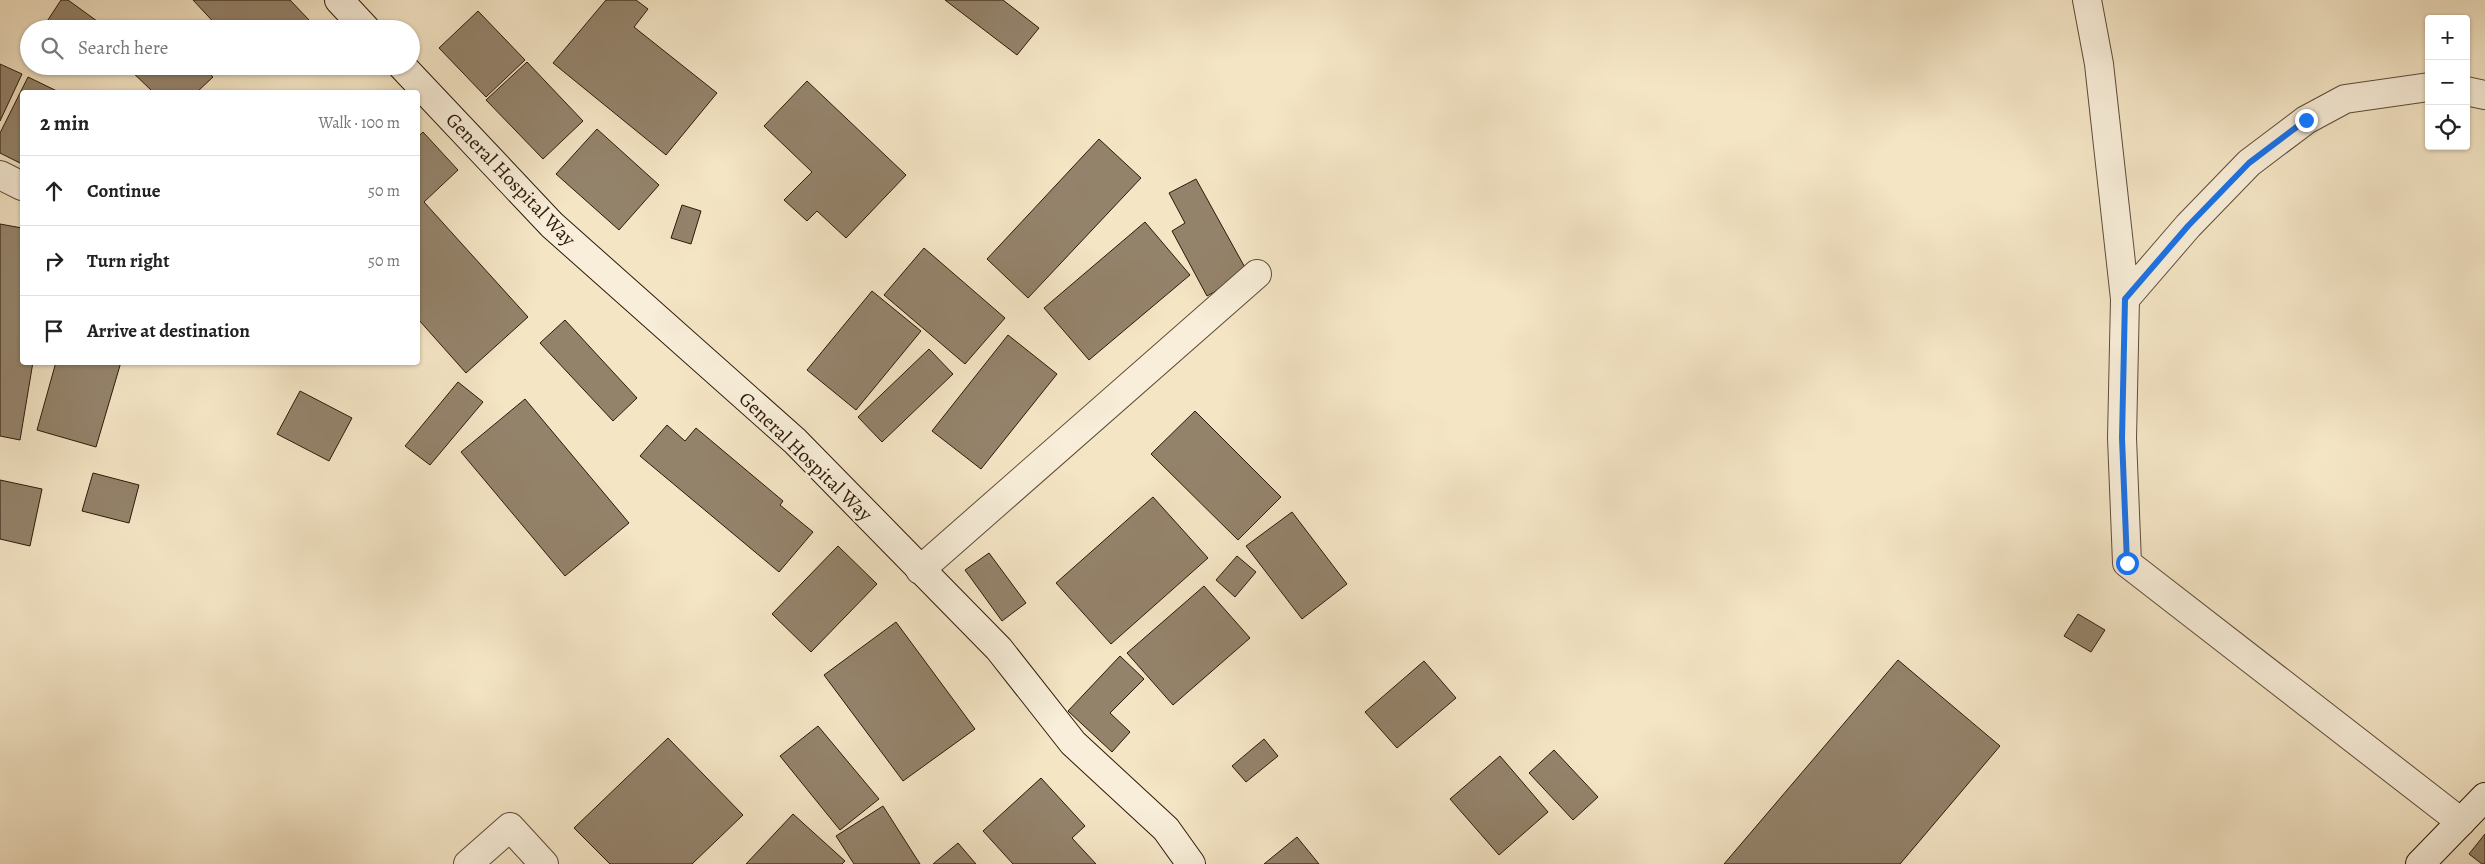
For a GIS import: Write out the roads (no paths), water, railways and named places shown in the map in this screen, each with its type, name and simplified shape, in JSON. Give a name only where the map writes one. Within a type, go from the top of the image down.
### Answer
[{"type":"street","points":[[339,0],[358,20]]},
{"type":"street","points":[[2087,0],[2099,64],[2125,299],[2122,438],[2127,563],[2461,822]]},
{"type":"street","name":"General Hospital Way","points":[[410,75],[552,225],[795,440],[999,649],[1073,743],[1166,830],[1191,864]]},
{"type":"street","points":[[2125,299],[2188,226],[2249,163],[2306,120],[2345,99],[2425,88]]},
{"type":"street","points":[[2470,92],[2485,95]]},
{"type":"street","points":[[0,175],[20,185]]},
{"type":"street","points":[[920,570],[1257,274]]},
{"type":"street","points":[[2420,864],[2485,797]]},
{"type":"street","points":[[468,864],[510,827],[544,864]]}]
